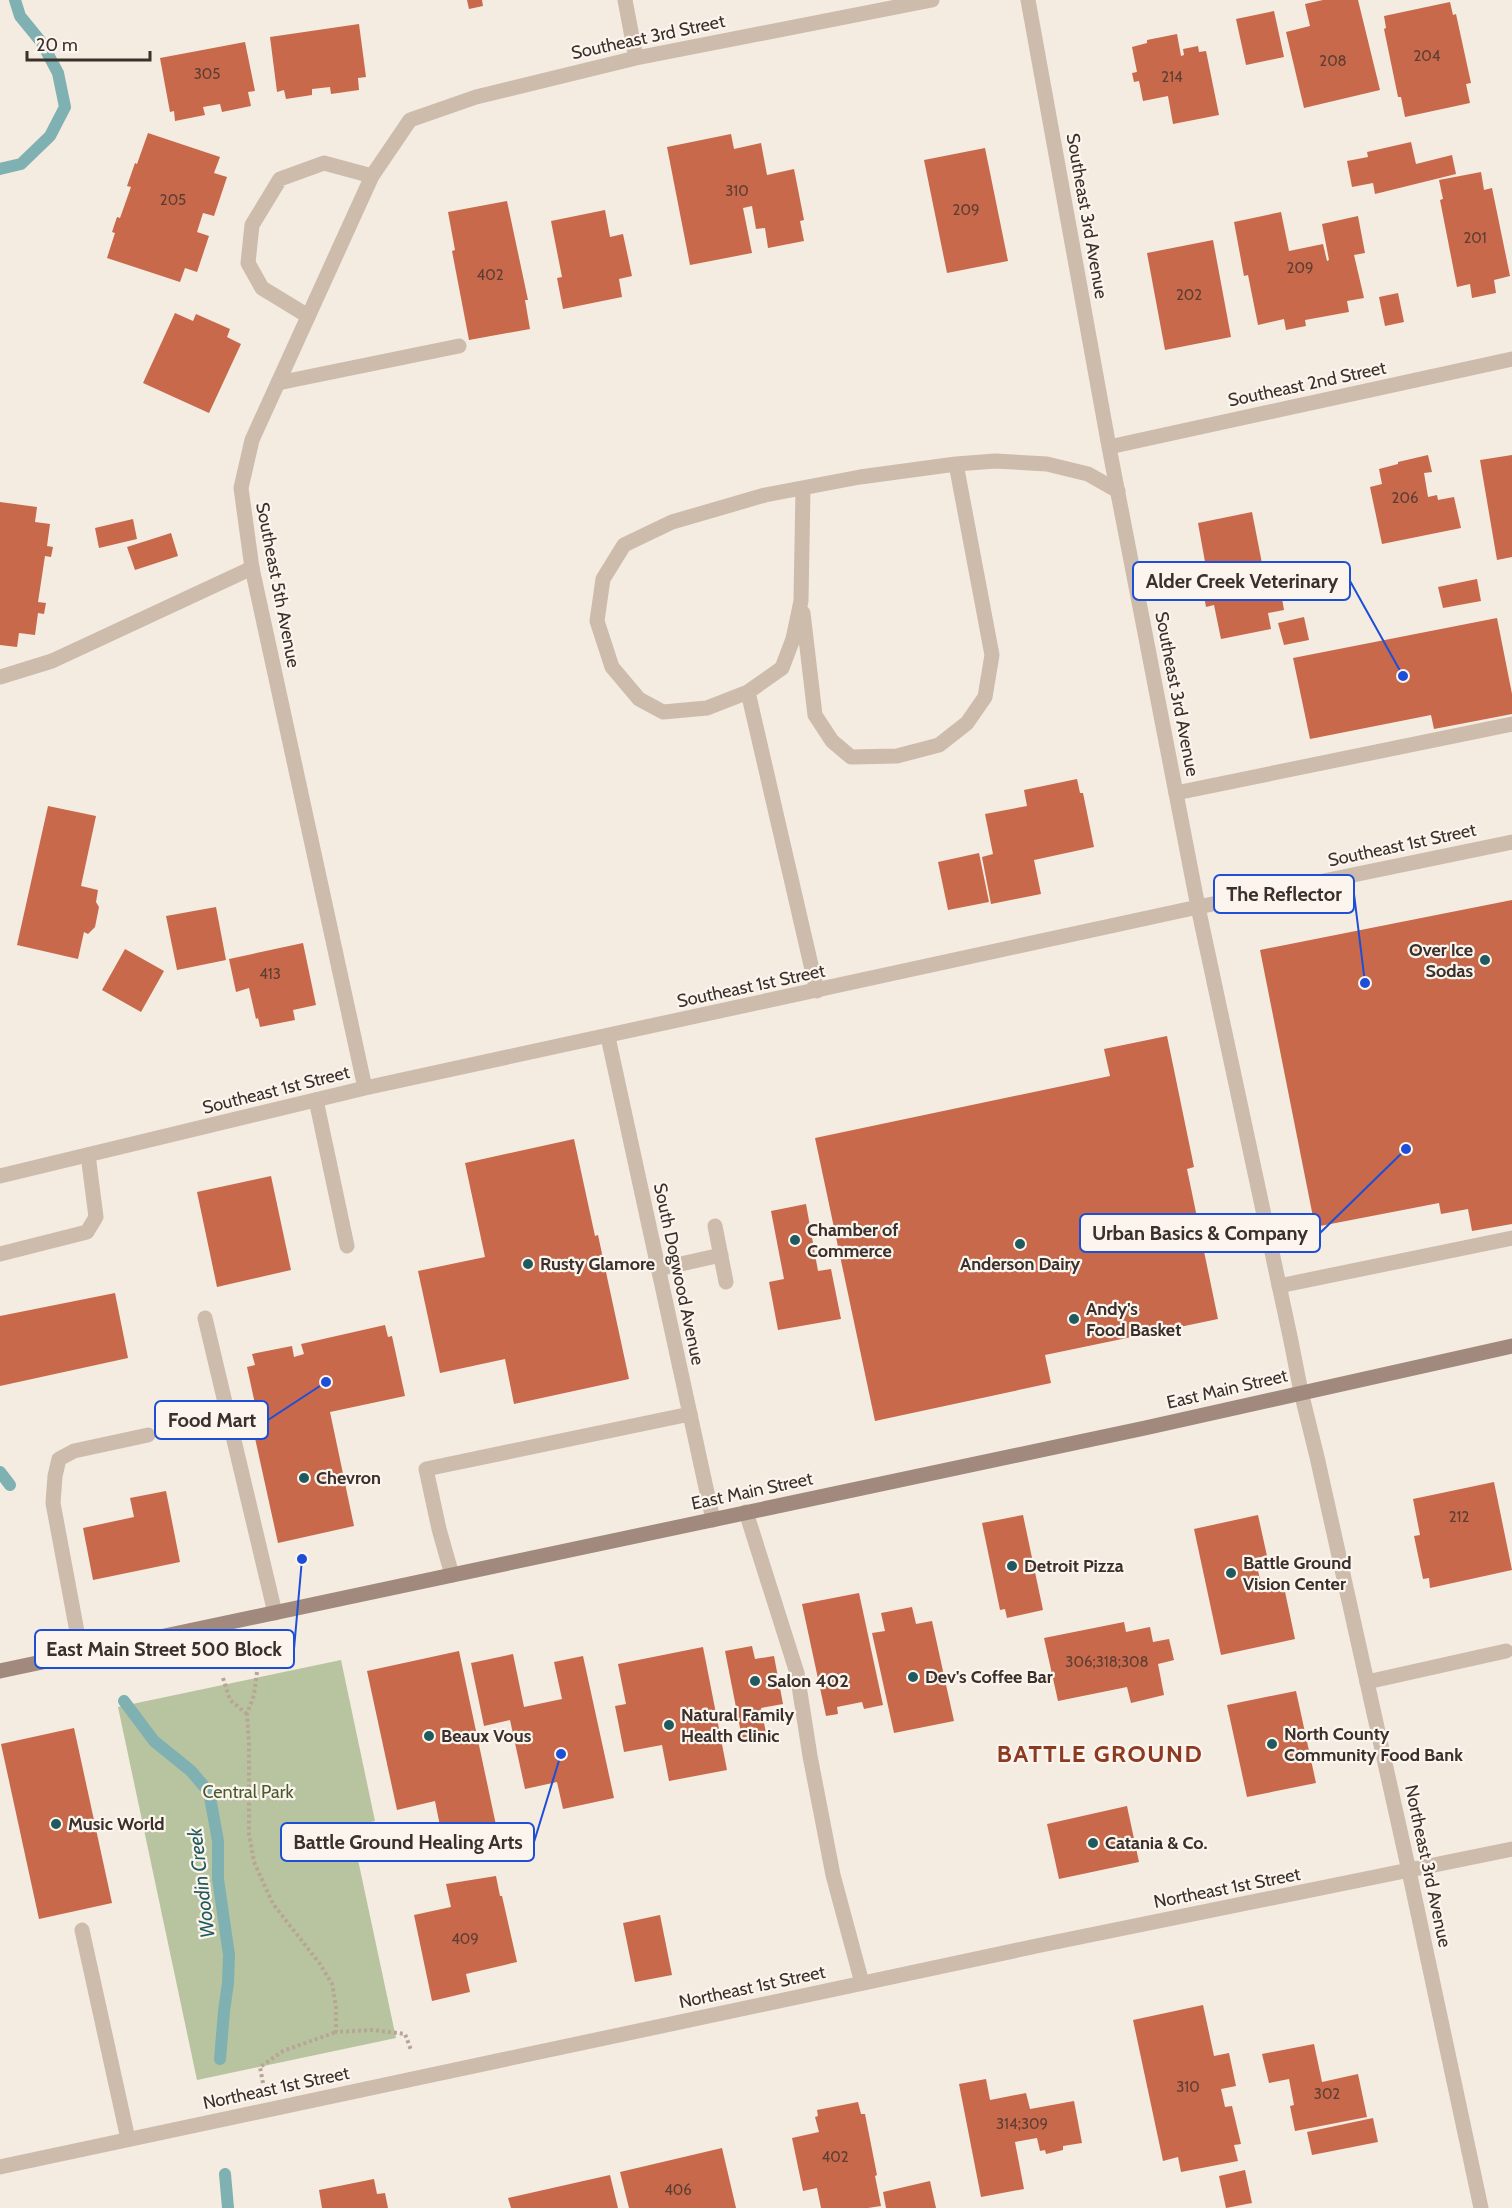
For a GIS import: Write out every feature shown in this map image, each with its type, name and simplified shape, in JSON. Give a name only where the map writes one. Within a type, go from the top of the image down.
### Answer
[{"type":"main road","name":"East Main Street","points":[[0,1671],[1145,1428],[1512,1346]]},
{"type":"street","points":[[625,0],[636,58]]},
{"type":"street","name":"Southeast 3rd Street","points":[[410,120],[476,97],[636,58],[932,0]]},
{"type":"street","name":"Southeast 3rd Avenue","points":[[1028,0],[1118,491],[1198,907],[1300,1392]]},
{"type":"street","name":"Southeast 5th Avenue","points":[[365,1088],[252,568],[241,488],[252,440],[372,176],[410,120]]},
{"type":"street","points":[[308,316],[262,288],[248,263],[252,225],[280,179],[324,163],[372,176]]},
{"type":"street","points":[[278,383],[459,346]]},
{"type":"street","name":"Southeast 2nd Street","points":[[1110,447],[1512,359]]},
{"type":"street","points":[[801,601],[793,639],[782,668],[748,692],[707,708],[663,712],[639,699],[612,668],[597,621],[603,579],[624,545],[672,522],[765,495],[860,477],[995,461],[1047,464],[1088,474],[1118,491]]},
{"type":"street","points":[[803,488],[801,601],[815,716],[832,741],[851,757],[897,756],[939,745],[967,723],[985,697],[992,655],[956,464]]},
{"type":"street","points":[[0,677],[52,661],[252,568]]},
{"type":"street","points":[[748,692],[817,991]]},
{"type":"street","points":[[1176,793],[1512,724]]},
{"type":"street","name":"Southeast 1st Street","points":[[0,1176],[365,1088],[1198,907],[1512,842]]},
{"type":"street","name":"South Dogwood Avenue","points":[[608,1037],[713,1520]]},
{"type":"street","points":[[316,1100],[347,1246]]},
{"type":"street","points":[[0,1254],[87,1232],[96,1217],[88,1155]]},
{"type":"street","points":[[714,1226],[726,1282]]},
{"type":"street","points":[[1279,1286],[1512,1239]]},
{"type":"street","points":[[658,1269],[721,1255]]},
{"type":"street","points":[[205,1318],[275,1613]]},
{"type":"street","name":"Northeast 3rd Avenue","points":[[1300,1392],[1316,1450],[1481,2208]]},
{"type":"street","points":[[452,1575],[439,1530],[426,1469],[690,1414]]},
{"type":"street","points":[[81,1653],[53,1503],[59,1459],[74,1451],[148,1435]]},
{"type":"street","points":[[746,1512],[797,1673],[833,1875],[862,1983]]},
{"type":"street","points":[[1367,1683],[1506,1651]]},
{"type":"street","name":"Northeast 1st Street","points":[[0,2167],[862,1983],[1512,1849]]},
{"type":"street","points":[[81,1930],[128,2139]]},
{"type":"path","points":[[257,1672],[255,1695],[247,1714],[249,1833],[254,1862],[273,1904],[320,1964],[332,1984],[336,2006],[336,2032]]},
{"type":"path","points":[[224,1678],[230,1700],[247,1714]]},
{"type":"path","points":[[268,2109],[260,2067],[283,2051],[336,2032],[373,2030],[405,2034],[419,2077]]},
{"type":"green space","name":"Central Park","points":[[341,1660],[375,1821],[351,1827],[396,2038],[197,2080],[118,1707]]},
{"type":"building","points":[[467,0],[482,0],[483,6],[469,9]]},
{"type":"building","points":[[1323,0],[1358,0],[1380,90],[1304,108],[1286,32],[1310,26],[1305,4]]},
{"type":"building","points":[[1450,2],[1453,15],[1456,14],[1471,83],[1466,84],[1470,103],[1405,117],[1401,97],[1398,97],[1384,29],[1386,28],[1384,16]]},
{"type":"building","points":[[1274,11],[1284,57],[1246,65],[1236,19]]},
{"type":"building","points":[[359,24],[366,77],[358,78],[359,90],[331,94],[330,87],[312,89],[312,95],[286,99],[284,90],[277,92],[270,37]]},
{"type":"building","points":[[1177,34],[1181,56],[1184,55],[1183,49],[1198,46],[1199,52],[1206,51],[1219,115],[1173,124],[1168,96],[1143,101],[1139,81],[1134,82],[1132,73],[1137,72],[1132,47],[1147,43],[1147,40]]},
{"type":"building","points":[[245,42],[255,91],[248,92],[251,106],[222,112],[220,104],[203,107],[205,115],[175,121],[174,111],[170,112],[160,58]]},
{"type":"building","points":[[148,133],[220,157],[214,173],[227,177],[214,216],[203,213],[197,232],[209,236],[197,272],[185,268],[180,282],[107,258],[115,233],[112,232],[117,217],[120,218],[131,187],[127,186]]},
{"type":"building","points":[[731,134],[734,149],[761,143],[767,175],[794,169],[804,220],[800,221],[804,241],[768,248],[765,228],[756,229],[752,206],[743,208],[752,253],[690,265],[667,147]]},
{"type":"building","points":[[1411,142],[1416,164],[1452,155],[1456,174],[1375,194],[1373,183],[1352,187],[1347,161],[1368,157],[1367,152]]},
{"type":"building","points":[[985,148],[1008,261],[947,273],[924,160]]},
{"type":"building","points":[[1481,172],[1484,190],[1492,188],[1510,276],[1494,280],[1496,293],[1472,298],[1470,284],[1457,287],[1440,200],[1443,199],[1439,180]]},
{"type":"building","points":[[507,201],[528,300],[525,300],[530,329],[469,340],[452,251],[455,250],[448,212]]},
{"type":"building","points":[[605,210],[610,237],[623,234],[632,276],[619,279],[622,297],[563,309],[557,278],[562,277],[551,221]]},
{"type":"building","points":[[1281,212],[1289,251],[1323,244],[1327,261],[1329,260],[1322,224],[1358,216],[1365,253],[1354,255],[1364,298],[1347,301],[1349,312],[1305,320],[1306,326],[1286,330],[1284,319],[1258,325],[1248,275],[1244,276],[1234,222]]},
{"type":"building","points":[[1213,240],[1231,337],[1165,350],[1147,253]]},
{"type":"building","points":[[1398,293],[1404,322],[1385,326],[1379,297]]},
{"type":"building","points":[[175,313],[193,321],[196,314],[230,329],[227,337],[241,344],[209,413],[143,383]]},
{"type":"building","points":[[1428,455],[1432,472],[1424,473],[1428,497],[1437,495],[1438,500],[1454,497],[1461,528],[1382,544],[1370,487],[1382,484],[1379,469]]},
{"type":"building","points":[[1512,455],[1512,557],[1497,560],[1480,460]]},
{"type":"building","points":[[0,502],[37,507],[35,522],[50,524],[47,546],[53,547],[51,557],[45,556],[38,602],[46,603],[44,614],[38,613],[35,635],[19,633],[17,647],[0,645]]},
{"type":"building","points":[[1252,512],[1267,589],[1280,587],[1284,610],[1268,613],[1271,629],[1221,639],[1214,605],[1206,607],[1200,575],[1207,573],[1198,523]]},
{"type":"building","points":[[133,519],[137,539],[99,548],[95,528]]},
{"type":"building","points":[[171,533],[178,556],[135,570],[127,547]]},
{"type":"building","points":[[1477,579],[1481,601],[1443,608],[1438,587]]},
{"type":"building","points":[[1304,617],[1309,640],[1284,645],[1278,623]]},
{"type":"building","points":[[1497,618],[1512,694],[1512,714],[1434,729],[1431,715],[1310,739],[1293,658]]},
{"type":"building","points":[[1077,779],[1080,793],[1083,793],[1094,847],[1034,860],[1041,894],[991,904],[982,857],[993,854],[985,814],[1027,806],[1024,790]]},
{"type":"building","points":[[48,806],[96,816],[81,886],[98,890],[96,902],[99,907],[95,927],[88,934],[84,932],[78,959],[17,945]]},
{"type":"building","points":[[979,853],[989,902],[948,910],[938,862]]},
{"type":"building","points":[[1512,900],[1512,1224],[1472,1231],[1468,1209],[1441,1214],[1439,1203],[1315,1227],[1260,950]]},
{"type":"building","points":[[216,907],[226,960],[177,970],[166,916]]},
{"type":"building","points":[[303,943],[316,1005],[293,1010],[295,1020],[260,1027],[249,988],[236,992],[229,959]]},
{"type":"building","points":[[125,949],[164,971],[141,1012],[102,990]]},
{"type":"building","name":"Anderson Dairy","points":[[1167,1036],[1194,1167],[1187,1169],[1218,1319],[1045,1355],[1051,1383],[875,1421],[815,1138],[1110,1076],[1104,1049]]},
{"type":"building","name":"Rusty Glamore","points":[[574,1139],[595,1236],[598,1235],[629,1379],[514,1404],[505,1359],[440,1373],[418,1271],[485,1257],[465,1163]]},
{"type":"building","points":[[271,1176],[291,1270],[217,1287],[197,1192]]},
{"type":"building","name":"Chamber of Commerce","points":[[806,1204],[818,1271],[831,1269],[841,1319],[778,1330],[769,1282],[784,1279],[771,1211]]},
{"type":"building","points":[[115,1293],[128,1358],[0,1386],[0,1316]]},
{"type":"building","points":[[385,1325],[388,1337],[392,1336],[405,1396],[330,1412],[354,1526],[278,1543],[253,1429],[260,1427],[247,1367],[255,1365],[252,1354],[292,1346],[294,1357],[304,1354],[301,1344]]},
{"type":"building","points":[[1494,1482],[1512,1570],[1430,1588],[1429,1578],[1423,1579],[1414,1536],[1420,1535],[1413,1499]]},
{"type":"building","points":[[166,1491],[180,1562],[93,1580],[83,1528],[134,1517],[130,1498]]},
{"type":"building","name":"Detroit Pizza","points":[[1023,1515],[1043,1610],[1007,1618],[1005,1609],[1000,1610],[982,1523]]},
{"type":"building","name":"Battle Ground Vision Center","points":[[1258,1515],[1267,1556],[1255,1558],[1263,1592],[1284,1587],[1295,1639],[1221,1655],[1194,1529]]},
{"type":"building","points":[[859,1593],[883,1705],[864,1709],[862,1702],[837,1707],[838,1714],[826,1716],[802,1604]]},
{"type":"building","name":"Dev's Coffee Bar","points":[[912,1607],[916,1624],[932,1621],[954,1721],[894,1733],[872,1633],[885,1631],[881,1613]]},
{"type":"building","points":[[1124,1622],[1126,1632],[1150,1627],[1153,1642],[1169,1639],[1174,1660],[1158,1664],[1164,1695],[1131,1703],[1127,1687],[1058,1701],[1044,1638]]},
{"type":"building","name":"Salon 402","points":[[752,1646],[755,1659],[774,1656],[783,1704],[761,1708],[766,1733],[742,1738],[725,1651]]},
{"type":"building","name":"Natural Family Health Clinic","points":[[703,1647],[727,1770],[669,1781],[662,1745],[624,1752],[615,1706],[626,1704],[618,1664]]},
{"type":"building","name":"Beaux Vous","points":[[459,1651],[496,1825],[442,1836],[435,1801],[397,1810],[367,1671]]},
{"type":"building","points":[[513,1654],[524,1707],[562,1699],[554,1662],[583,1656],[614,1798],[563,1809],[557,1782],[525,1789],[510,1720],[484,1726],[471,1663]]},
{"type":"building","name":"North County Community Food Bank","points":[[1296,1691],[1316,1783],[1247,1797],[1227,1705]]},
{"type":"building","name":"Music World","points":[[74,1728],[112,1903],[39,1919],[1,1744]]},
{"type":"building","name":"Catania & Co.","points":[[1127,1806],[1139,1862],[1059,1879],[1047,1824]]},
{"type":"building","points":[[496,1876],[517,1962],[466,1974],[470,1992],[432,2001],[414,1915],[451,1907],[446,1884]]},
{"type":"building","points":[[660,1915],[672,1975],[635,1982],[623,1923]]},
{"type":"building","points":[[1203,2005],[1214,2056],[1229,2053],[1236,2086],[1221,2089],[1225,2107],[1232,2106],[1241,2144],[1234,2145],[1238,2161],[1181,2172],[1178,2157],[1163,2161],[1133,2020]]},
{"type":"building","points":[[1314,2044],[1322,2082],[1358,2074],[1367,2117],[1295,2131],[1290,2106],[1294,2105],[1289,2079],[1269,2083],[1262,2054]]},
{"type":"building","points":[[986,2079],[990,2100],[1026,2093],[1030,2109],[1074,2101],[1082,2143],[1063,2146],[1063,2150],[1046,2154],[1045,2150],[1040,2151],[1037,2138],[1015,2142],[1024,2189],[981,2197],[959,2084]]},
{"type":"building","points":[[858,2102],[861,2114],[865,2114],[881,2206],[821,2208],[817,2188],[803,2191],[792,2138],[819,2132],[815,2117],[818,2116],[817,2110]]},
{"type":"building","points":[[1373,2118],[1378,2142],[1312,2155],[1307,2132]]},
{"type":"building","points":[[722,2148],[736,2208],[629,2208],[620,2172]]},
{"type":"building","points":[[1245,2170],[1252,2203],[1226,2208],[1219,2176]]},
{"type":"building","points":[[610,2175],[618,2208],[511,2208],[508,2198]]},
{"type":"building","points":[[374,2179],[377,2194],[385,2193],[388,2208],[322,2208],[319,2190]]},
{"type":"building","points":[[930,2181],[936,2208],[886,2208],[883,2192]]},
{"type":"waterway","name":"Woodin Creek","points":[[0,169],[21,164],[50,136],[65,107],[58,73],[42,43],[20,16],[15,0]]},
{"type":"waterway","name":"Woodin Creek","points":[[0,1472],[10,1485]]},
{"type":"waterway","name":"Woodin Creek","points":[[124,1701],[154,1741],[191,1771],[209,1792],[218,1841],[218,1879],[229,1955],[220,2059]]},
{"type":"waterway","name":"Woodin Creek","points":[[225,2174],[228,2208]]},
{"type":"place","name":"Alder Creek Veterinary","points":[[1403,676]]},
{"type":"place","name":"Over Ice Sodas","points":[[1485,960]]},
{"type":"place","name":"The Reflector","points":[[1365,983]]},
{"type":"place","name":"Urban Basics & Company","points":[[1406,1149]]},
{"type":"place","name":"Chamber of Commerce","points":[[795,1240]]},
{"type":"place","name":"Anderson Dairy","points":[[1020,1244]]},
{"type":"place","name":"Rusty Glamore","points":[[528,1264]]},
{"type":"place","name":"Andy's Food Basket","points":[[1074,1319]]},
{"type":"place","name":"Food Mart","points":[[326,1382]]},
{"type":"place","name":"Chevron","points":[[304,1478]]},
{"type":"place","name":"East Main Street 500 Block","points":[[302,1559]]},
{"type":"place","name":"Detroit Pizza","points":[[1012,1566]]},
{"type":"place","name":"Battle Ground Vision Center","points":[[1231,1573]]},
{"type":"place","name":"Dev's Coffee Bar","points":[[913,1677]]},
{"type":"place","name":"Salon 402","points":[[755,1681]]},
{"type":"place","name":"Natural Family Health Clinic","points":[[669,1725]]},
{"type":"place","name":"Beaux Vous","points":[[429,1736]]},
{"type":"place","name":"North County Community Food Bank","points":[[1272,1744]]},
{"type":"place","name":"Battle Ground Healing Arts","points":[[561,1754]]},
{"type":"place","name":"Music World","points":[[56,1824]]},
{"type":"place","name":"Catania & Co.","points":[[1093,1843]]},
{"type":"district","name":"BATTLE GROUND","points":[[1100,1753]]}]
